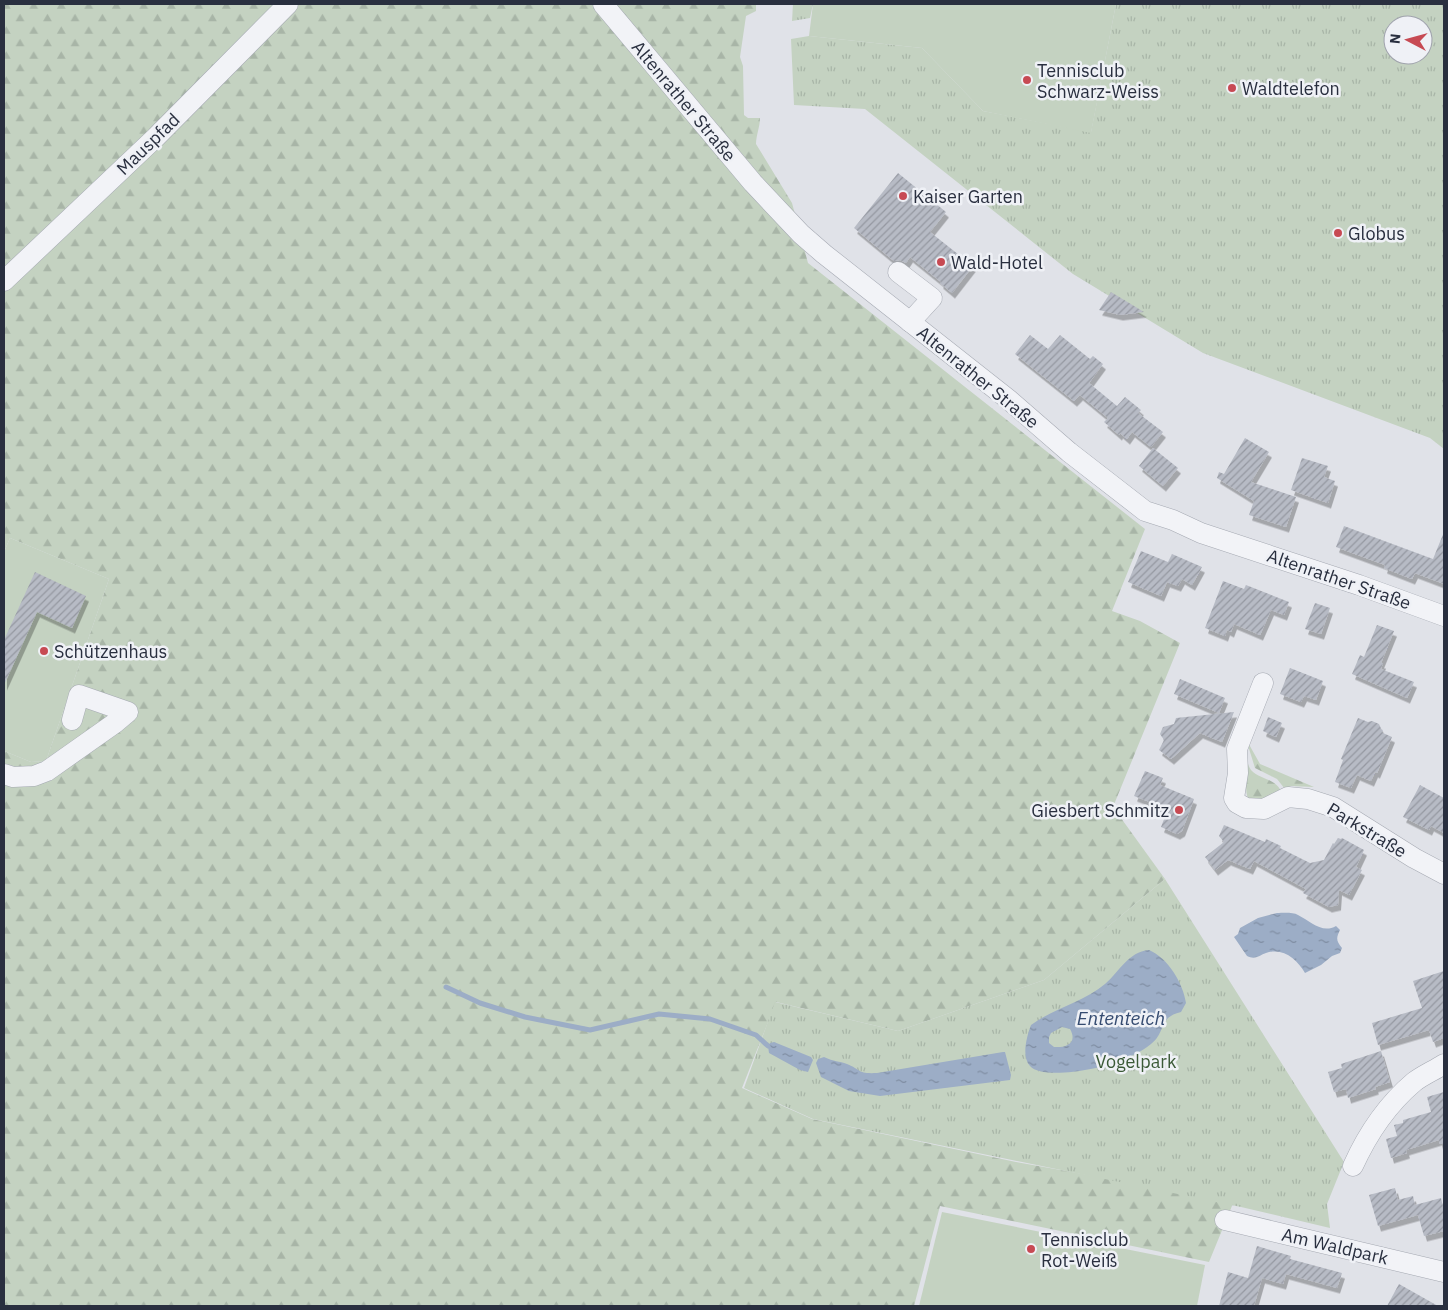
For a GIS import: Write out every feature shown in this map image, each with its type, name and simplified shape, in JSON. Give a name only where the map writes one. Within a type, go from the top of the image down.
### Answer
[{"type":"street","name":"Mauspfad","points":[[4,281],[156,137],[288,4]]},
{"type":"street","name":"Altenrather Straße","points":[[604,4],[753,183],[801,234],[1008,400],[1069,452],[1145,511],[1173,520],[1201,533],[1360,585],[1444,616]]},
{"type":"street","points":[[898,272],[932,298],[910,322]]},
{"type":"street","name":"Parkstraße","points":[[1263,683],[1237,749],[1238,773],[1234,798],[1237,803],[1246,808],[1264,809],[1288,797],[1308,799],[1333,807],[1414,858],[1444,874]]},
{"type":"street","points":[[4,774],[13,777],[34,776],[47,771],[116,724],[128,712],[79,695],[72,720]]},
{"type":"street","points":[[1353,1166],[1361,1148],[1391,1104],[1415,1081],[1444,1064]]},
{"type":"street","name":"Am Waldpark","points":[[1224,1220],[1444,1272]]},
{"type":"green space","points":[[4,4],[756,4],[756,11],[746,16],[740,57],[743,66],[744,115],[748,118],[760,118],[756,144],[792,203],[808,263],[1145,529],[1112,611],[1140,621],[1180,643],[1113,807],[1165,879],[1044,980],[898,1031],[776,1002],[742,1088],[812,1119],[1016,1162],[1234,1201],[1209,1262],[940,1206],[914,1306],[4,1306],[4,751],[31,762],[46,761],[109,579],[10,538],[4,552]]},
{"type":"green space","points":[[793,4],[813,4],[810,18],[792,21]]},
{"type":"green space","name":"Tennisclub Schwarz-Weiss","points":[[813,4],[1116,4],[1091,133],[983,111],[922,48],[809,36]]},
{"type":"green space","points":[[1116,4],[1444,4],[1444,449],[1430,438],[1203,353],[1073,274],[865,109],[794,105],[791,39],[809,36],[922,48],[983,111],[1091,132]]},
{"type":"green space","name":"Schützenhaus","points":[[10,538],[109,579],[46,761],[31,762],[4,751],[4,552]]},
{"type":"green space","points":[[1246,739],[1260,764],[1314,787],[1291,786],[1285,789],[1277,779],[1255,768]]},
{"type":"green space","points":[[1244,750],[1251,770],[1271,781],[1281,791],[1264,801],[1248,798]]},
{"type":"green space","name":"Vogelpark","points":[[1165,879],[1344,1162],[1327,1204],[1330,1228],[1241,1207],[813,1119],[744,1088],[775,1002],[898,1031],[1044,980]]},
{"type":"green space","name":"Tennisclub Rot-Weiß","points":[[942,1212],[1205,1265],[1197,1306],[919,1306]]},
{"type":"water","points":[[1277,913],[1296,914],[1321,928],[1336,926],[1340,930],[1337,939],[1342,948],[1340,953],[1305,973],[1294,959],[1284,953],[1266,953],[1254,958],[1247,956],[1234,937],[1238,934],[1240,928],[1258,918]]},
{"type":"water","name":"Ententeich","points":[[1149,950],[1168,965],[1182,987],[1186,1003],[1181,1012],[1174,1014],[1165,1021],[1156,1040],[1125,1059],[1098,1068],[1059,1073],[1037,1070],[1030,1066],[1025,1052],[1031,1025],[1097,990],[1130,958]],"holes":[[[1062,1027],[1070,1029],[1073,1038],[1070,1044],[1063,1047],[1054,1047],[1049,1043],[1051,1033]]]},
{"type":"water","points":[[774,1042],[811,1057],[813,1060],[808,1072],[800,1070],[769,1053],[768,1046]]},
{"type":"water","points":[[1005,1052],[1011,1075],[1010,1080],[880,1096],[849,1091],[821,1077],[816,1063],[818,1059],[824,1057],[847,1064],[863,1072],[877,1073]]},
{"type":"building","name":"Kaiser Garten","points":[[898,173],[946,212],[930,232],[973,266],[952,293],[910,257],[906,263],[900,260],[894,261],[854,228]]},
{"type":"building","points":[[1111,292],[1144,312],[1120,315],[1099,310]]},
{"type":"building","points":[[1030,335],[1048,349],[1060,335],[1090,359],[1093,356],[1103,364],[1089,383],[1117,406],[1125,397],[1141,410],[1138,413],[1163,432],[1151,447],[1132,432],[1127,439],[1120,433],[1119,435],[1104,422],[1108,418],[1080,395],[1074,401],[1015,354]]},
{"type":"building","points":[[1245,438],[1269,452],[1251,482],[1296,497],[1286,527],[1249,515],[1254,501],[1217,478],[1219,472],[1224,474]]},
{"type":"building","points":[[1153,448],[1178,468],[1163,486],[1139,466]]},
{"type":"building","points":[[1302,458],[1328,466],[1324,477],[1335,481],[1328,503],[1291,490]]},
{"type":"building","points":[[1344,526],[1433,559],[1444,532],[1444,584],[1415,573],[1412,579],[1384,568],[1385,565],[1336,547]]},
{"type":"building","points":[[1141,551],[1168,562],[1172,554],[1202,567],[1192,585],[1182,579],[1178,586],[1167,582],[1161,596],[1128,582]]},
{"type":"building","points":[[35,572],[86,596],[72,628],[37,612],[4,685],[4,640]]},
{"type":"building","points":[[1223,581],[1244,589],[1246,585],[1289,602],[1284,615],[1271,610],[1260,635],[1234,624],[1231,632],[1227,630],[1225,636],[1205,628]]},
{"type":"building","points":[[1315,603],[1330,608],[1321,634],[1305,629]]},
{"type":"building","points":[[1377,625],[1394,631],[1381,663],[1383,663],[1381,669],[1414,682],[1407,698],[1352,674],[1360,655],[1364,657]]},
{"type":"building","points":[[1290,668],[1323,681],[1316,700],[1304,696],[1301,702],[1280,694]]},
{"type":"building","points":[[1180,679],[1225,698],[1219,713],[1174,694]]},
{"type":"building","points":[[1234,712],[1222,742],[1200,733],[1171,759],[1159,750],[1164,740],[1160,734],[1163,727],[1174,724],[1176,718]]},
{"type":"building","points":[[1268,717],[1282,723],[1276,737],[1263,731]]},
{"type":"building","points":[[1358,718],[1379,724],[1383,733],[1392,737],[1377,773],[1375,772],[1371,781],[1357,775],[1351,788],[1335,782],[1343,760],[1341,759]]},
{"type":"building","points":[[1145,771],[1163,778],[1160,785],[1194,799],[1182,831],[1177,834],[1161,827],[1166,814],[1158,811],[1160,806],[1134,796]]},
{"type":"building","points":[[1420,785],[1444,798],[1444,833],[1431,826],[1429,830],[1403,817]]},
{"type":"building","points":[[1224,825],[1265,842],[1266,839],[1310,863],[1324,860],[1333,843],[1338,838],[1342,838],[1364,850],[1356,867],[1362,870],[1349,895],[1339,890],[1338,905],[1329,907],[1303,893],[1306,889],[1254,861],[1250,869],[1228,860],[1215,870],[1205,857],[1224,842],[1219,836]]},
{"type":"building","points":[[1444,971],[1444,1038],[1433,1042],[1429,1030],[1378,1045],[1372,1023],[1422,1008],[1413,981]]},
{"type":"building","points":[[1381,1051],[1390,1082],[1375,1087],[1376,1089],[1348,1098],[1346,1089],[1334,1092],[1328,1072],[1342,1068],[1341,1064]]},
{"type":"building","points":[[1444,1092],[1444,1144],[1440,1144],[1439,1140],[1406,1150],[1407,1153],[1391,1158],[1386,1139],[1397,1136],[1394,1125],[1403,1123],[1403,1120],[1431,1112],[1427,1097]]},
{"type":"building","points":[[1395,1188],[1398,1200],[1413,1196],[1415,1205],[1441,1198],[1444,1211],[1444,1231],[1424,1236],[1418,1215],[1378,1226],[1369,1195]]},
{"type":"building","points":[[1257,1246],[1291,1256],[1290,1259],[1342,1273],[1337,1288],[1286,1274],[1283,1284],[1262,1278],[1254,1306],[1219,1306],[1228,1272],[1248,1278]]},
{"type":"building","points":[[1399,1284],[1438,1306],[1387,1306]]},
{"type":"waterway","points":[[446,987],[480,1003],[525,1017],[590,1030],[659,1014],[710,1019],[756,1035],[768,1046]]},
{"type":"place","name":"Tennisclub Schwarz-Weiss","points":[[1027,80]]},
{"type":"place","name":"Waldtelefon","points":[[1232,88]]},
{"type":"place","name":"Kaiser Garten","points":[[903,196]]},
{"type":"place","name":"Globus","points":[[1338,233]]},
{"type":"place","name":"Wald-Hotel","points":[[941,262]]},
{"type":"place","name":"Schützenhaus","points":[[44,651]]},
{"type":"place","name":"Giesbert Schmitz","points":[[1179,810]]},
{"type":"place","name":"Tennisclub Rot-Weiß","points":[[1031,1249]]}]
